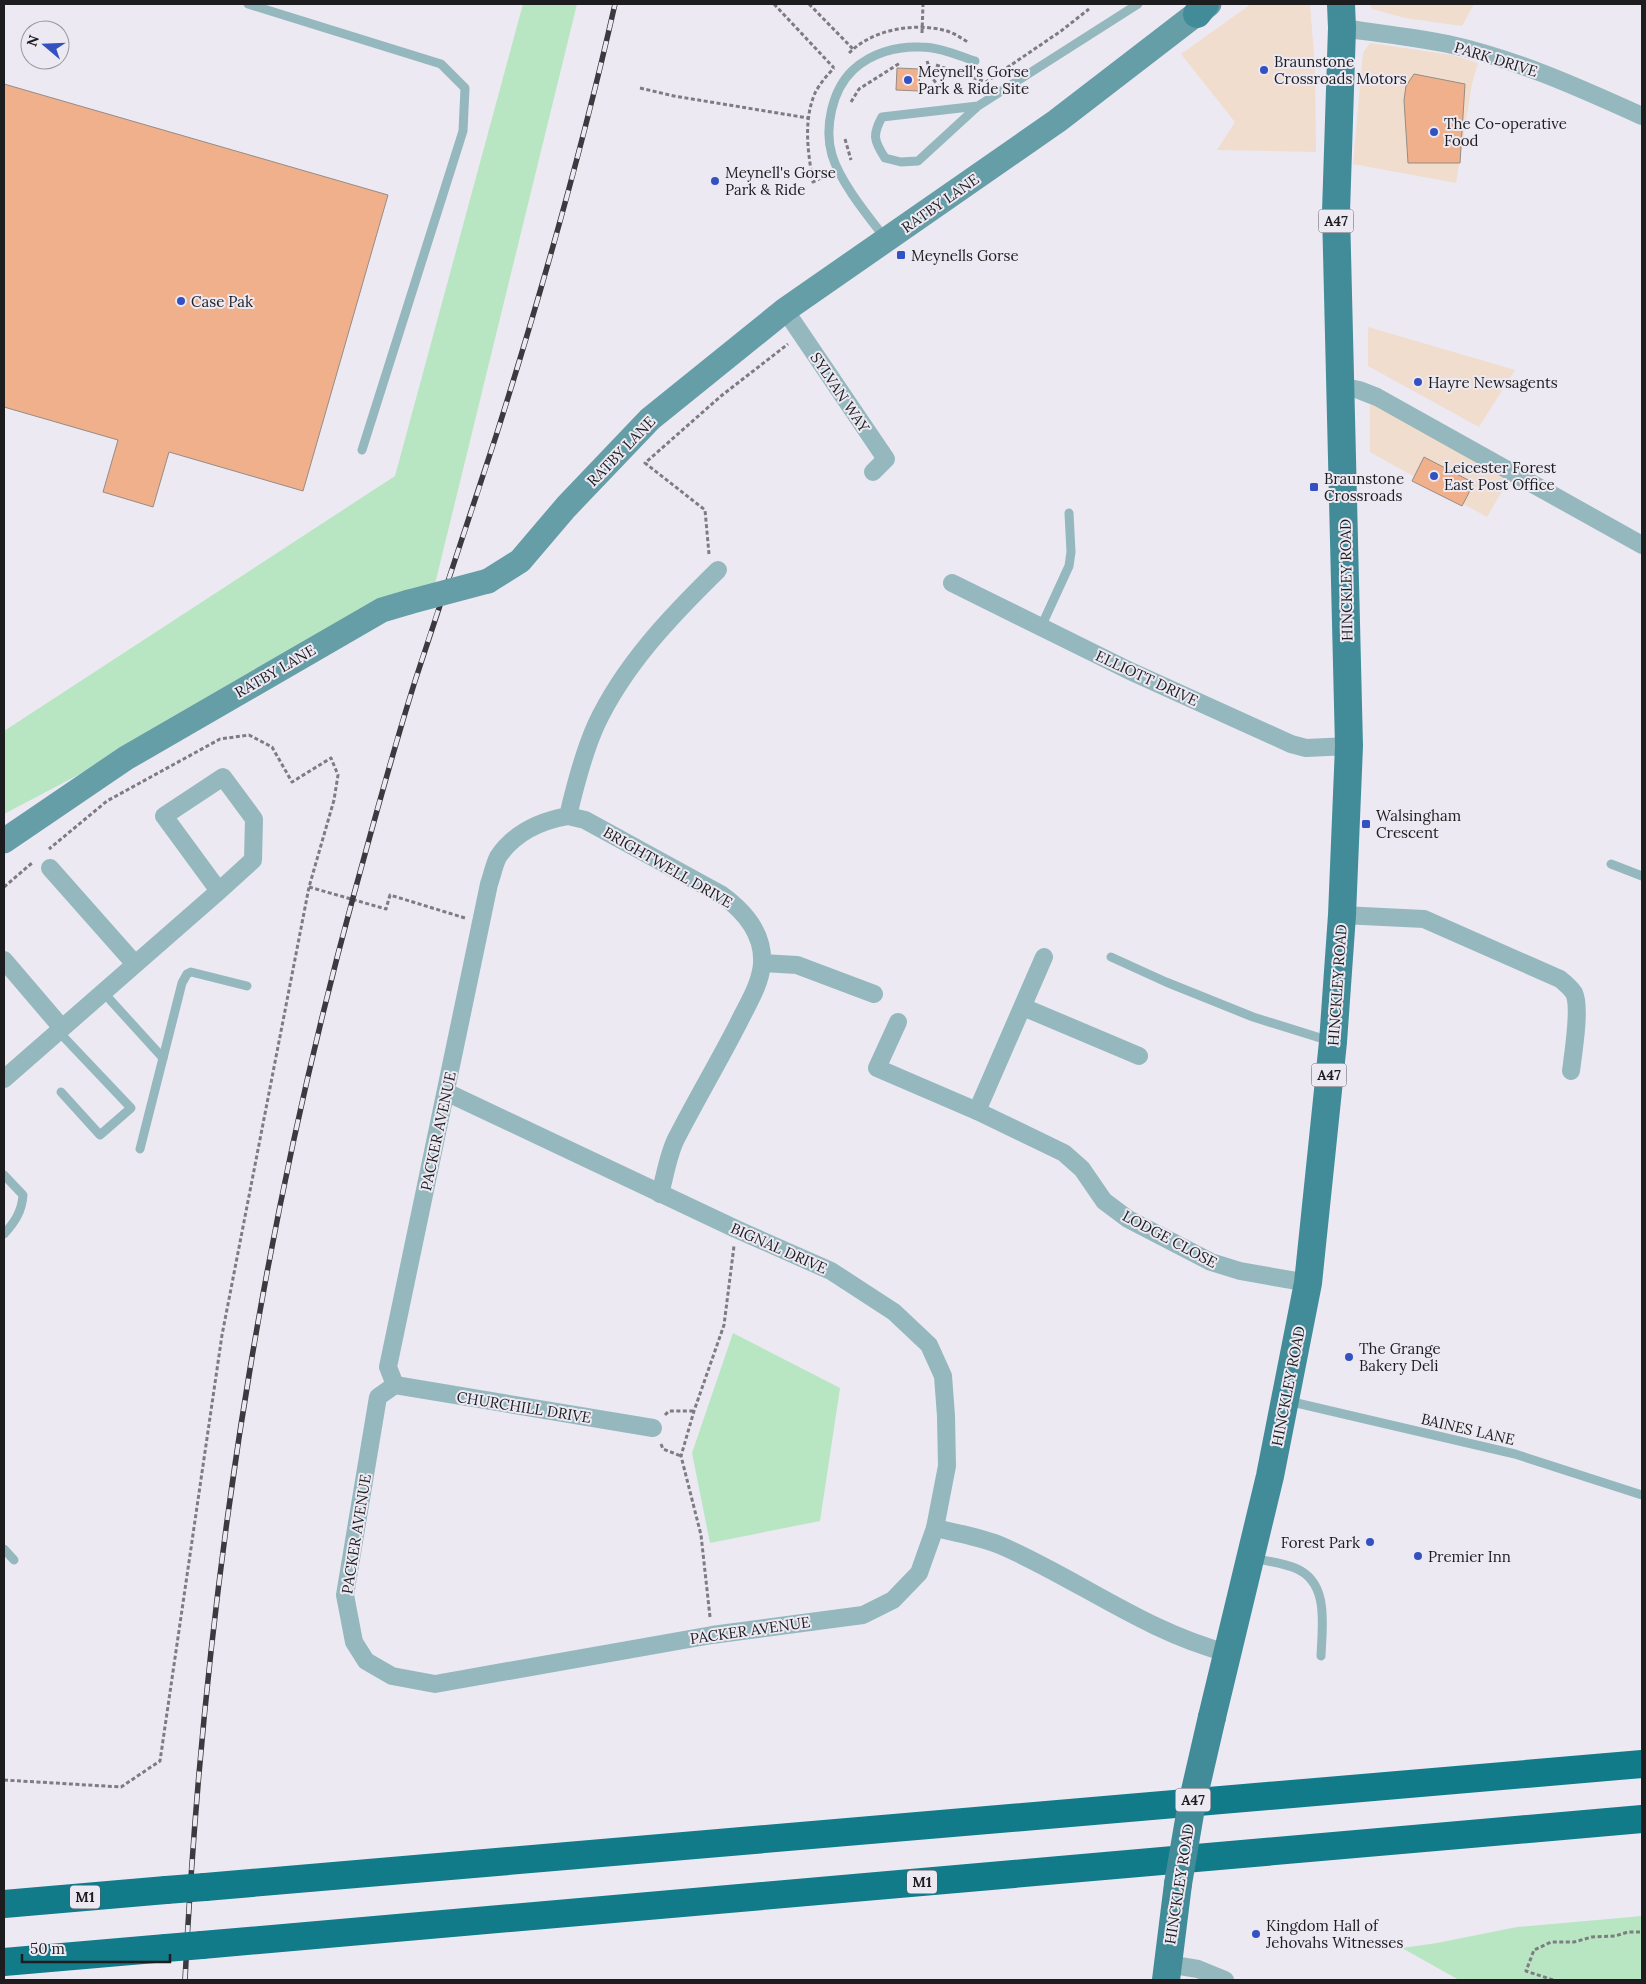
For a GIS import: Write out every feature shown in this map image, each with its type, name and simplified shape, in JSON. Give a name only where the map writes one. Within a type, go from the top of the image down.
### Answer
[{"type":"highway","name":"M1","points":[[4,1904],[1642,1764]]},
{"type":"highway","name":"M1","points":[[4,1962],[1642,1819]]},
{"type":"main road","name":"RATBY LANE","points":[[4,840],[126,758],[382,610],[488,581],[520,561],[566,507],[650,419],[785,310],[1057,121],[1204,7]]},
{"type":"main road","name":"HINCKLEY ROAD","points":[[1168,1961],[1191,1808],[1286,1400],[1308,1282],[1333,1042],[1342,915],[1349,746],[1336,212],[1341,16]]},
{"type":"street","name":"PARK DRIVE","points":[[1341,16],[1515,64],[1580,88],[1642,116]]},
{"type":"street","name":"SYLVAN WAY","points":[[785,310],[886,459],[873,472]]},
{"type":"street","points":[[1340,386],[1359,390],[1377,397],[1642,545]]},
{"type":"street","points":[[568,816],[580,770],[596,726],[617,688],[677,610],[718,570]]},
{"type":"street","name":"ELLIOTT DRIVE","points":[[952,583],[1130,671],[1291,744],[1306,748],[1349,746]]},
{"type":"street","points":[[4,1079],[219,891],[253,860],[254,819],[223,777],[164,816],[219,891]]},
{"type":"street","name":"PACKER AVENUE","points":[[568,816],[549,819],[522,832],[498,858],[489,884],[388,1367],[395,1385],[378,1397],[345,1595],[354,1642],[366,1661],[392,1676],[435,1684],[712,1635],[863,1615],[893,1600],[919,1573],[935,1528]]},
{"type":"street","name":"BRIGHTWELL DRIVE","points":[[568,816],[585,820],[722,895],[738,906],[750,920],[759,939],[762,962],[759,983],[675,1141],[660,1194]]},
{"type":"street","points":[[50,868],[135,964]]},
{"type":"street","points":[[1342,915],[1424,919],[1560,979],[1575,994],[1577,1006],[1571,1071]]},
{"type":"street","points":[[977,1111],[1044,957]]},
{"type":"street","points":[[4,960],[60,1030]]},
{"type":"street","points":[[762,962],[797,965],[874,994]]},
{"type":"street","points":[[1023,1008],[1139,1056]]},
{"type":"street","name":"LODGE CLOSE","points":[[898,1022],[878,1068],[977,1111],[1064,1153],[1082,1169],[1104,1201],[1128,1219],[1211,1262],[1225,1268],[1308,1282]]},
{"type":"street","name":"BIGNAL DRIVE","points":[[446,1092],[736,1230],[831,1271],[894,1312],[929,1345],[943,1376],[947,1466],[935,1528]]},
{"type":"street","name":"CHURCHILL DRIVE","points":[[395,1385],[653,1428]]},
{"type":"street","points":[[935,1528],[1000,1545],[1154,1626],[1198,1645],[1228,1653]]},
{"type":"street","points":[[1168,1961],[1198,1969],[1225,1980]]},
{"type":"lane","points":[[248,4],[442,64],[465,88],[463,131],[362,450]]},
{"type":"lane","points":[[978,106],[882,117],[876,128],[875,143],[885,158],[901,162],[918,161],[978,106],[1138,4]]},
{"type":"lane","points":[[886,239],[857,202],[833,157],[829,143],[829,127],[834,103],[844,83],[853,70],[886,51],[902,47],[921,46],[938,48],[975,61]]},
{"type":"lane","points":[[1041,627],[1069,566],[1071,552],[1069,514]]},
{"type":"lane","points":[[4,848],[40,816]]},
{"type":"lane","points":[[1611,864],[1642,876]]},
{"type":"lane","points":[[1111,958],[1253,1017],[1333,1042]]},
{"type":"lane","points":[[140,1149],[182,983],[187,974],[191,972],[248,986]]},
{"type":"lane","points":[[103,992],[163,1058]]},
{"type":"lane","points":[[60,1030],[131,1108],[100,1135],[61,1092]]},
{"type":"lane","points":[[4,1175],[23,1195],[22,1205],[15,1223],[4,1234]]},
{"type":"lane","name":"BAINES LANE","points":[[1286,1400],[1515,1454],[1642,1495]]},
{"type":"lane","points":[[4,1549],[14,1560]]},
{"type":"lane","points":[[1250,1558],[1294,1568],[1310,1576],[1323,1605],[1321,1656]]},
{"type":"path","points":[[774,4],[834,68]]},
{"type":"path","points":[[809,4],[853,49]]},
{"type":"path","points":[[921,46],[924,4]]},
{"type":"path","points":[[918,63],[927,62],[971,79],[986,82],[1061,31],[1088,9]]},
{"type":"path","points":[[847,108],[859,89],[900,63],[909,63]]},
{"type":"path","points":[[933,79],[940,88]]},
{"type":"path","points":[[640,88],[674,96],[808,118]]},
{"type":"path","points":[[845,138],[852,163]]},
{"type":"path","points":[[718,570],[710,564],[705,510],[645,463],[721,396],[800,334]]},
{"type":"path","points":[[4,1780],[121,1787],[160,1761],[222,1335],[309,887],[334,800],[338,775],[331,758],[292,782],[272,747],[249,735],[220,739],[107,801],[48,850]]},
{"type":"path","points":[[4,887],[33,862]]},
{"type":"path","points":[[309,887],[386,908],[390,895],[481,923]]},
{"type":"path","points":[[712,1635],[701,1535],[681,1456],[694,1411],[724,1325],[736,1230]]},
{"type":"path","points":[[681,1456],[663,1449],[653,1428],[669,1411],[694,1411]]},
{"type":"path","points":[[1553,1980],[1526,1971],[1534,1950],[1551,1942],[1574,1942],[1592,1937],[1642,1932]]},
{"type":"shaded area","points":[[1251,4],[1310,4],[1315,68],[1316,152],[1217,150],[1235,122],[1181,54]]},
{"type":"shaded area","points":[[1370,4],[1474,4],[1462,26],[1405,18],[1372,9]]},
{"type":"shaded area","points":[[1370,43],[1452,55],[1478,63],[1472,84],[1456,183],[1353,164],[1363,53]]},
{"type":"shaded area","points":[[1368,327],[1515,370],[1479,427],[1368,366]]},
{"type":"shaded area","points":[[1370,401],[1509,479],[1487,517],[1370,452]]},
{"type":"green space","points":[[523,4],[577,4],[434,588],[4,814],[4,731],[395,476]]},
{"type":"green space","points":[[733,1333],[840,1388],[820,1521],[710,1543],[692,1453]]},
{"type":"green space","points":[[1642,1916],[1642,1980],[1459,1980],[1402,1948],[1517,1927]]},
{"type":"building","name":"Meynell's Gorse Park & Ride Site","points":[[897,68],[920,69],[919,91],[896,90]]},
{"type":"building","name":"The Co-operative Food","points":[[1414,74],[1465,84],[1460,163],[1408,163],[1404,100],[1406,86]]},
{"type":"building","name":"Case Pak","points":[[4,84],[388,195],[303,491],[169,452],[153,507],[103,492],[118,440],[4,407]]},
{"type":"building","points":[[1424,457],[1474,483],[1462,506],[1412,481]]},
{"type":"railway","points":[[185,1980],[193,1843],[205,1706],[221,1569],[240,1432],[289,1162],[320,1027],[354,894],[399,732],[529,329],[575,167],[615,4]]},
{"type":"place","name":"Braunstone Crossroads Motors","points":[[1264,70]]},
{"type":"place","name":"Meynell's Gorse Park & Ride Site","points":[[908,80]]},
{"type":"place","name":"The Co-operative Food","points":[[1434,132]]},
{"type":"place","name":"Meynell's Gorse Park & Ride","points":[[715,181]]},
{"type":"place","name":"Meynells Gorse","points":[[901,255]]},
{"type":"place","name":"Case Pak","points":[[181,301]]},
{"type":"place","name":"Hayre Newsagents","points":[[1418,382]]},
{"type":"place","name":"Leicester Forest East Post Office","points":[[1434,476]]},
{"type":"place","name":"Braunstone Crossroads","points":[[1314,487]]},
{"type":"place","name":"Walsingham Crescent","points":[[1366,824]]},
{"type":"place","name":"The Grange Bakery Deli","points":[[1349,1357]]},
{"type":"place","name":"Forest Park","points":[[1370,1542]]},
{"type":"place","name":"Premier Inn","points":[[1418,1556]]},
{"type":"place","name":"Kingdom Hall of Jehovahs Witnesses","points":[[1256,1934]]}]
